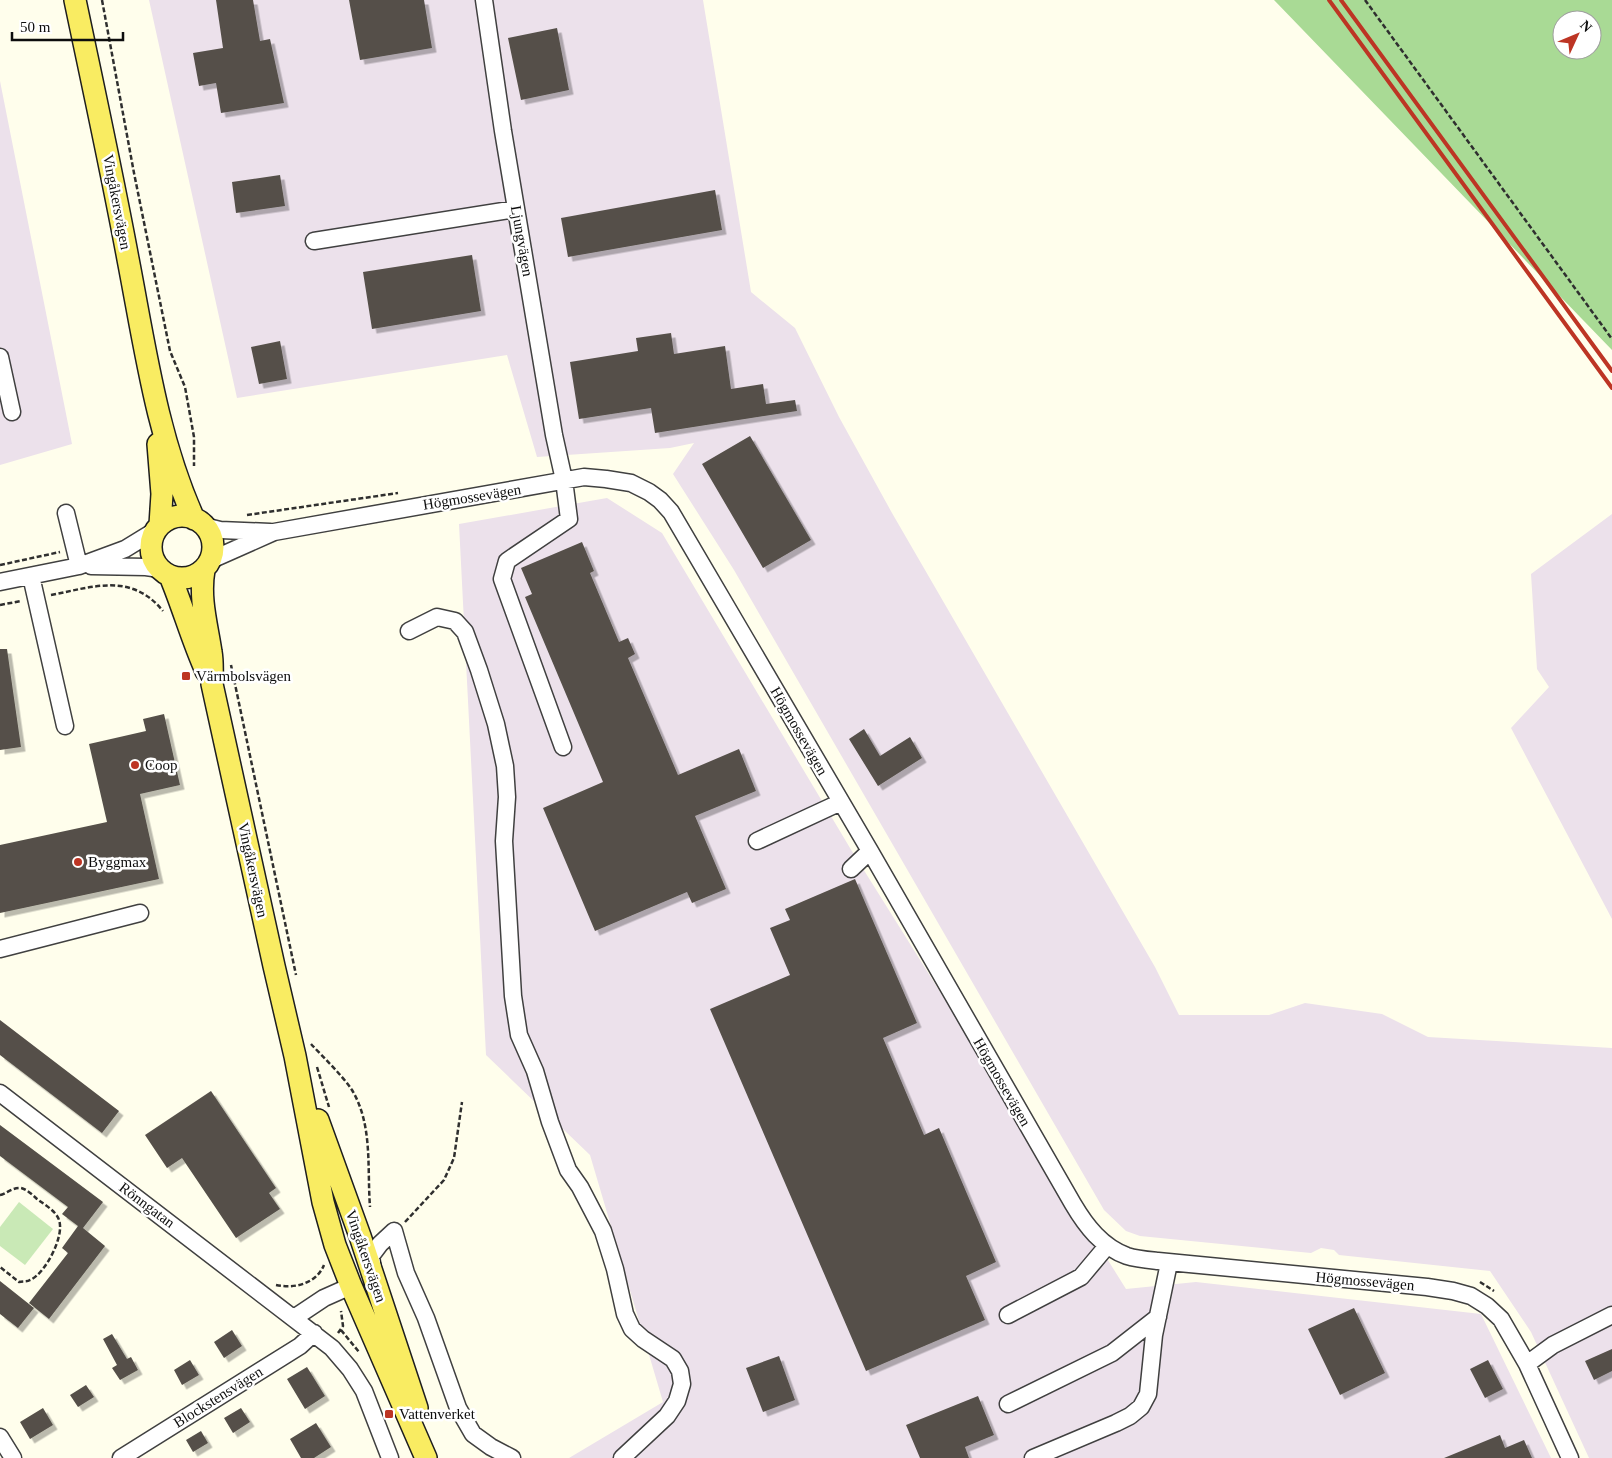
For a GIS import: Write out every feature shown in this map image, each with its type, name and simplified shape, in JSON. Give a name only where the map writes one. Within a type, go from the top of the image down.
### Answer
[{"type":"main road","name":"Vingåkersvägen","points":[[75,0],[117,198],[155,404],[162,494],[158,527],[152,541],[151,551],[153,559],[165,572],[182,606],[198,652],[212,684],[274,966],[433,1458]]},
{"type":"main road","name":"Vingåkersvägen","points":[[155,404],[181,490],[212,541],[213,548],[202,584],[212,655],[212,684]]},
{"type":"main road","points":[[158,527],[177,517],[199,522]]},
{"type":"main road","points":[[165,572],[180,578],[187,578],[194,576],[207,565]]},
{"type":"main road","name":"Vingåkersvägen","points":[[302,1049],[323,1202],[335,1245],[426,1458]]},
{"type":"main road","points":[[351,1286],[374,1279]]},
{"type":"street","name":"Ljungvägen","points":[[484,0],[516,209],[554,435],[564,480],[568,519],[507,561],[502,579],[563,748]]},
{"type":"street","points":[[314,241],[516,209]]},
{"type":"street","points":[[0,356],[12,412]]},
{"type":"street","name":"Högmossevägen","points":[[199,522],[220,530],[274,532],[584,477],[606,478],[631,483],[649,492],[660,500],[670,512],[870,851],[1084,1223],[1107,1246],[1127,1256],[1170,1263],[1427,1286],[1471,1296],[1487,1306],[1501,1319],[1526,1364],[1570,1458]]},
{"type":"street","points":[[66,513],[79,566]]},
{"type":"street","points":[[0,582],[79,566],[125,549],[158,527]]},
{"type":"street","name":"Högmossevägen","points":[[207,565],[274,532]]},
{"type":"street","points":[[79,566],[146,567],[165,572]]},
{"type":"street","points":[[31,576],[65,726]]},
{"type":"street","points":[[409,631],[437,617],[455,621],[465,632],[496,724],[505,766],[507,797],[504,840],[513,996],[519,1034],[535,1070],[550,1122],[568,1170],[580,1187],[602,1231],[615,1269],[625,1314],[632,1329],[642,1340],[673,1358],[680,1371],[682,1384],[677,1401],[667,1416],[622,1458]]},
{"type":"street","points":[[757,841],[841,802]]},
{"type":"street","points":[[851,869],[870,851]]},
{"type":"street","points":[[0,949],[140,914]]},
{"type":"street","name":"Rönngatan","points":[[0,1093],[314,1333]]},
{"type":"street","points":[[374,1279],[371,1256],[380,1244],[394,1231],[406,1273],[426,1318],[458,1408],[473,1434],[490,1447],[512,1458]]},
{"type":"street","points":[[1008,1314],[1081,1277],[1107,1246]]},
{"type":"street","points":[[1033,1458],[1116,1423],[1130,1416],[1141,1407],[1148,1394],[1154,1335],[1170,1263]]},
{"type":"street","points":[[294,1318],[324,1298],[351,1286]]},
{"type":"street","points":[[1526,1364],[1553,1345],[1612,1315]]},
{"type":"street","points":[[1008,1404],[1112,1353],[1158,1317]]},
{"type":"street","points":[[314,1333],[332,1348],[350,1369],[364,1391],[390,1458]]},
{"type":"street","name":"Blockstensvägen","points":[[121,1458],[300,1346],[314,1333]]},
{"type":"street","points":[[0,1437],[13,1458]]},
{"type":"path","points":[[102,0],[134,174],[170,351],[184,387],[194,437],[193,465],[196,475]]},
{"type":"path","points":[[1365,0],[1612,340]]},
{"type":"path","points":[[0,605],[107,584],[118,584],[149,596],[163,611]]},
{"type":"path","points":[[230,659],[296,975]]},
{"type":"path","points":[[302,1049],[351,1090],[365,1121],[370,1183],[370,1214]]},
{"type":"path","points":[[394,1231],[413,1215],[444,1180],[454,1158],[462,1102]]},
{"type":"path","points":[[0,1196],[10,1190],[21,1188],[32,1194],[53,1210],[59,1220],[61,1232],[48,1262],[38,1275],[29,1281],[19,1282],[0,1267]]},
{"type":"path","points":[[272,1283],[290,1287],[302,1285],[318,1275],[323,1268],[325,1260]]},
{"type":"shaded area","points":[[149,0],[703,0],[751,292],[795,328],[839,417],[892,513],[1155,967],[1179,1015],[1269,1015],[1305,1003],[1382,1014],[1428,1037],[1612,1048],[1612,1458],[1589,1458],[1531,1332],[1490,1271],[1339,1255],[1334,1250],[1321,1248],[1311,1253],[1140,1236],[1126,1231],[1104,1210],[734,570],[673,474],[694,443],[670,448],[537,457],[507,355],[237,398]]},
{"type":"shaded area","points":[[0,81],[72,444],[0,465]]},
{"type":"shaded area","points":[[607,498],[662,533],[850,848],[1126,1289],[1196,1282],[1481,1314],[1551,1458],[569,1458],[663,1402],[590,1155],[486,1055],[459,524]]},
{"type":"shaded area","points":[[1612,514],[1612,919],[1511,728],[1549,687],[1537,669],[1531,574]]},
{"type":"green space","points":[[1274,0],[1612,0],[1612,350]]},
{"type":"green space","points":[[19,1202],[53,1229],[25,1265],[0,1246],[0,1227]]},
{"type":"building","points":[[216,0],[253,0],[260,41],[270,39],[284,103],[221,113],[216,83],[199,86],[193,53],[223,48]]},
{"type":"building","points":[[349,0],[424,0],[432,48],[360,60]]},
{"type":"building","points":[[557,28],[569,90],[521,100],[508,38]]},
{"type":"building","points":[[280,175],[285,206],[236,213],[232,182]]},
{"type":"building","points":[[715,190],[722,230],[568,257],[561,218]]},
{"type":"building","points":[[472,255],[481,311],[372,329],[363,272]]},
{"type":"building","points":[[671,333],[674,354],[725,346],[731,389],[763,384],[766,404],[795,400],[797,411],[655,433],[651,408],[579,419],[570,362],[638,351],[636,338]]},
{"type":"building","points":[[280,341],[287,379],[259,384],[251,347]]},
{"type":"building","points":[[750,436],[811,540],[763,568],[702,464]]},
{"type":"building","points":[[582,542],[594,571],[590,573],[619,642],[628,638],[635,654],[628,658],[678,775],[739,749],[756,791],[695,816],[726,889],[692,903],[687,892],[595,931],[543,808],[603,782],[525,597],[532,594],[521,568]]},
{"type":"building","points":[[0,649],[7,649],[21,747],[0,750]]},
{"type":"building","name":"Byggmax","points":[[164,714],[180,785],[140,794],[159,879],[0,913],[0,845],[107,822],[89,744],[146,731],[143,719]]},
{"type":"building","points":[[864,729],[880,756],[910,737],[922,758],[878,786],[849,739]]},
{"type":"building","points":[[855,879],[917,1023],[883,1038],[924,1135],[939,1128],[996,1262],[966,1276],[985,1320],[866,1371],[710,1009],[790,975],[770,928],[790,920],[785,909]]},
{"type":"building","points":[[0,1020],[119,1111],[102,1133],[0,1055]]},
{"type":"building","points":[[211,1091],[276,1188],[269,1193],[280,1209],[236,1238],[182,1158],[167,1168],[145,1135]]},
{"type":"building","points":[[0,1125],[103,1202],[83,1228],[105,1246],[49,1319],[29,1303],[68,1253],[62,1248],[78,1226],[62,1214],[68,1207],[0,1156]]},
{"type":"building","points":[[0,1281],[34,1308],[18,1328],[0,1314]]},
{"type":"building","points":[[1354,1308],[1385,1373],[1340,1395],[1308,1329]]},
{"type":"building","points":[[232,1330],[242,1346],[224,1358],[214,1342]]},
{"type":"building","points":[[112,1334],[127,1359],[131,1357],[138,1370],[120,1380],[112,1368],[117,1365],[103,1339]]},
{"type":"building","points":[[1612,1349],[1612,1371],[1594,1380],[1585,1361]]},
{"type":"building","points":[[779,1356],[795,1400],[763,1412],[746,1368]]},
{"type":"building","points":[[190,1360],[199,1375],[182,1385],[174,1370]]},
{"type":"building","points":[[1488,1360],[1503,1389],[1485,1398],[1470,1369]]},
{"type":"building","points":[[307,1367],[325,1396],[305,1409],[287,1379]]},
{"type":"building","points":[[86,1385],[94,1397],[78,1407],[70,1395]]},
{"type":"building","points":[[978,1396],[994,1435],[965,1447],[969,1458],[920,1458],[906,1425]]},
{"type":"building","points":[[43,1408],[53,1425],[30,1439],[20,1422]]},
{"type":"building","points":[[241,1408],[250,1422],[233,1433],[224,1418]]},
{"type":"building","points":[[316,1423],[331,1447],[314,1458],[301,1458],[290,1439]]},
{"type":"building","points":[[201,1431],[208,1443],[193,1452],[186,1440]]},
{"type":"building","points":[[1500,1435],[1505,1448],[1524,1440],[1532,1458],[1444,1458]]},
{"type":"railway","points":[[1329,0],[1612,388]]},
{"type":"railway","points":[[1341,0],[1612,371]]},
{"type":"place","name":"Värmbolsvägen","points":[[186,676]]},
{"type":"place","name":"Coop","points":[[135,765]]},
{"type":"place","name":"Byggmax","points":[[78,862]]},
{"type":"place","name":"Vattenverket","points":[[389,1414]]}]
